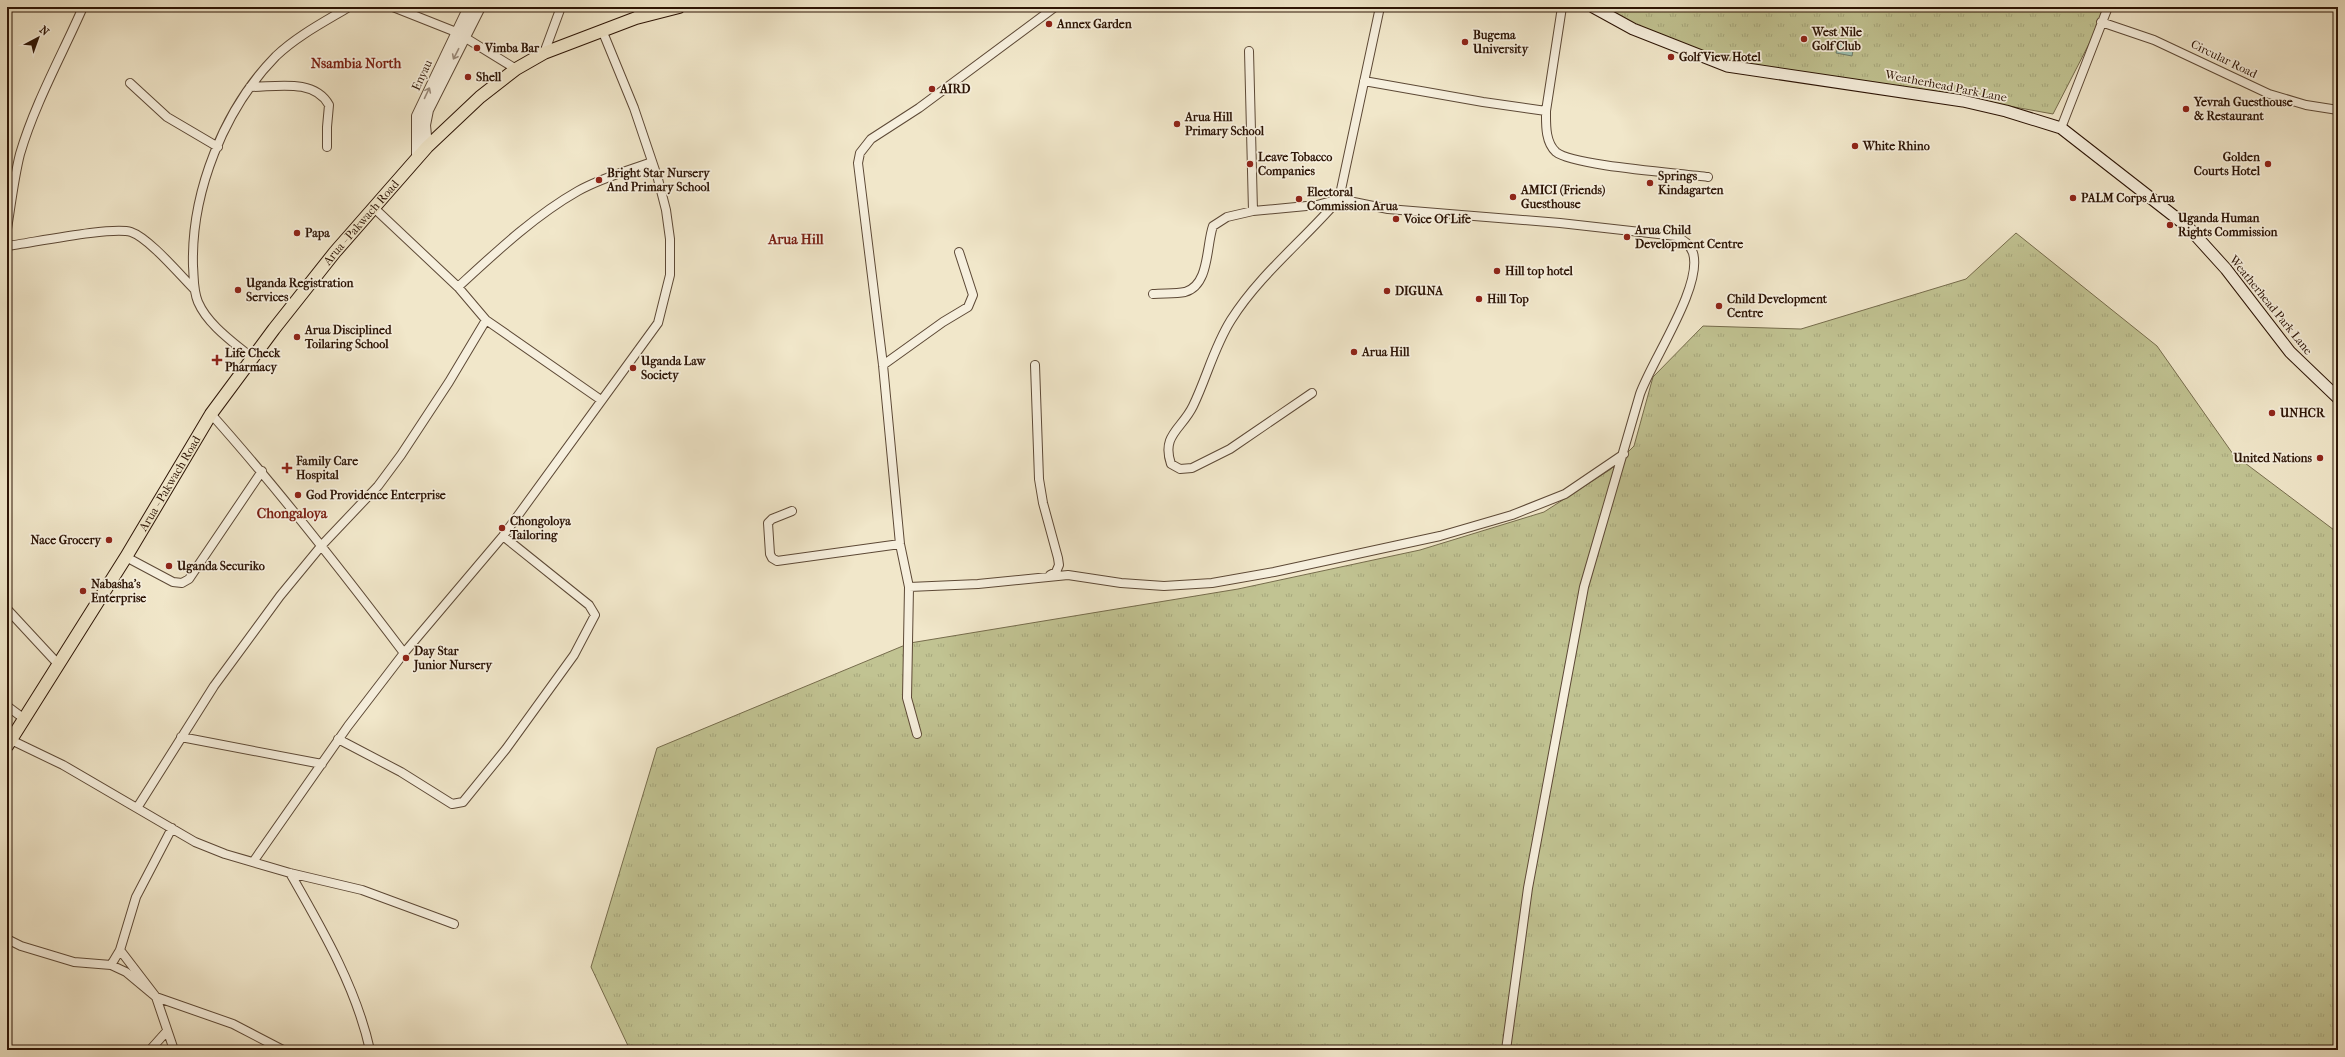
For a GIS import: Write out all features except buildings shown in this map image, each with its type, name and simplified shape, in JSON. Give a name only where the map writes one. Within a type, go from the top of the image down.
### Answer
[{"type":"main road","name":"Arua - Pakwach Road","points":[[9,743],[23,718],[126,557],[211,414],[252,358],[335,252],[427,147],[480,97],[516,69],[544,53],[636,18],[679,7]]},
{"type":"main road","name":"Weatherhead Park Lane","points":[[1593,7],[1633,29],[1727,66],[1963,101],[2006,111],[2061,128],[2188,227],[2222,264],[2290,352],[2338,398]]},
{"type":"street","points":[[7,229],[16,173],[24,141],[83,7]]},
{"type":"street","points":[[252,358],[213,324],[198,302],[194,289],[195,229],[202,192],[227,126],[250,87],[276,56],[300,36],[349,7]]},
{"type":"street","points":[[393,7],[461,35],[516,69]]},
{"type":"street","name":"Enyau","points":[[427,147],[425,125],[428,110],[461,35],[469,7]]},
{"type":"street","name":"Enyau","points":[[417,158],[417,116],[461,35],[480,7]]},
{"type":"street","points":[[544,53],[561,7]]},
{"type":"street","points":[[636,18],[642,7]]},
{"type":"street","points":[[917,734],[906,698],[909,587],[900,544],[883,365],[858,163],[860,153],[871,139],[919,108],[1055,7]]},
{"type":"street","points":[[1312,393],[1230,449],[1192,468],[1180,469],[1171,464],[1167,453],[1168,441],[1193,406],[1217,345],[1232,319],[1248,296],[1339,199],[1380,7]]},
{"type":"street","points":[[1562,7],[1546,111],[1548,139],[1556,151],[1568,158],[1708,177]]},
{"type":"street","points":[[2061,128],[2108,7]]},
{"type":"street","name":"Circular Road","points":[[2101,22],[2160,42],[2268,94],[2306,105],[2338,110]]},
{"type":"street","points":[[253,862],[338,739],[404,652],[503,536],[658,323],[670,275],[670,239],[666,210],[634,108],[602,30]]},
{"type":"street","points":[[1248,51],[1253,211]]},
{"type":"street","points":[[1364,81],[1483,102],[1546,111]]},
{"type":"street","points":[[130,83],[167,117],[218,147]]},
{"type":"street","points":[[250,87],[302,86],[320,95],[330,105],[327,127],[327,147]]},
{"type":"street","points":[[458,287],[514,238],[577,191],[652,162]]},
{"type":"street","points":[[1153,294],[1184,292],[1191,289],[1203,273],[1213,226],[1227,217],[1253,211],[1318,205],[1339,199],[1388,209],[1676,236],[1688,244],[1693,253],[1694,268],[1686,294],[1671,331],[1647,374],[1584,586],[1528,888],[1506,1050]]},
{"type":"street","points":[[373,207],[458,287],[486,320],[601,400]]},
{"type":"street","points":[[7,246],[96,234],[131,232],[148,243],[194,289]]},
{"type":"street","points":[[883,365],[943,322],[968,307],[973,295],[959,252]]},
{"type":"street","points":[[137,808],[214,686],[280,596],[322,545],[378,486],[401,454],[449,382],[486,320]]},
{"type":"street","points":[[1035,365],[1040,485],[1059,565],[1056,572],[1050,575]]},
{"type":"street","points":[[211,414],[262,471],[322,545],[404,652]]},
{"type":"street","points":[[909,587],[978,584],[1050,575],[1068,575],[1150,586],[1212,583],[1331,560],[1440,536],[1544,504],[1565,494],[1624,454]]},
{"type":"street","points":[[126,557],[173,582],[182,583],[188,580],[262,471]]},
{"type":"street","points":[[792,511],[772,519],[768,523],[770,554],[772,558],[777,560],[900,544]]},
{"type":"street","points":[[338,739],[402,772],[452,804],[463,802],[483,778],[558,680],[582,643],[595,615],[589,605],[503,536]]},
{"type":"street","points":[[7,609],[58,664]]},
{"type":"street","points":[[7,706],[23,718]]},
{"type":"street","points":[[181,737],[322,764]]},
{"type":"street","points":[[9,743],[63,765],[195,842],[225,854],[290,873],[362,890],[454,924]]},
{"type":"street","points":[[111,965],[120,950],[136,897],[172,828]]},
{"type":"street","points":[[290,873],[343,972],[366,1033],[370,1050]]},
{"type":"street","points":[[7,939],[21,946],[74,962],[111,965],[126,972],[156,997],[233,1024],[283,1050]]},
{"type":"street","points":[[120,950],[156,997],[174,1050]]},
{"type":"street","points":[[150,1050],[167,1031]]},
{"type":"green space","points":[[1601,7],[2108,7],[2053,114],[1887,84],[1751,71],[1632,25]]},
{"type":"green space","points":[[2016,233],[2157,346],[2233,454],[2338,533],[2338,1050],[630,1050],[591,967],[657,748],[910,643],[1238,589],[1420,550],[1544,512],[1611,469],[1634,446],[1653,377],[1703,326],[1801,329],[1966,279]]},
{"type":"shaded area","points":[[1839,42],[1854,46],[1852,56],[1836,53]]},
{"type":"place","name":"Annex Garden","points":[[1049,24]]},
{"type":"place","name":"West Nile Golf Club","points":[[1804,39]]},
{"type":"place","name":"Bugema University","points":[[1465,42]]},
{"type":"place","name":"Vimba Bar","points":[[477,48]]},
{"type":"place","name":"Golf View Hotel","points":[[1671,57]]},
{"type":"place","name":"Shell","points":[[468,77]]},
{"type":"place","name":"AIRD","points":[[932,89]]},
{"type":"place","name":"Yevrah Guesthouse & Restaurant","points":[[2186,109]]},
{"type":"place","name":"Arua Hill Primary School","points":[[1177,124]]},
{"type":"place","name":"White Rhino","points":[[1855,146]]},
{"type":"place","name":"Leave Tobacco Companies","points":[[1250,164]]},
{"type":"place","name":"Golden Courts Hotel","points":[[2268,164]]},
{"type":"place","name":"Bright Star Nursery And Primary School","points":[[599,180]]},
{"type":"place","name":"Springs Kindagarten","points":[[1650,183]]},
{"type":"place","name":"AMICI (Friends) Guesthouse","points":[[1513,197]]},
{"type":"place","name":"PALM Corps Arua","points":[[2073,198]]},
{"type":"place","name":"Electoral Commission Arua","points":[[1299,199]]},
{"type":"place","name":"Voice Of Life","points":[[1396,219]]},
{"type":"place","name":"Uganda Human Rights Commission","points":[[2170,225]]},
{"type":"place","name":"Papa","points":[[297,233]]},
{"type":"place","name":"Arua Child Development Centre","points":[[1627,237]]},
{"type":"place","name":"Hill top hotel","points":[[1497,271]]},
{"type":"place","name":"Uganda Registration Services","points":[[238,290]]},
{"type":"place","name":"DIGUNA","points":[[1387,291]]},
{"type":"place","name":"Hill Top","points":[[1479,299]]},
{"type":"place","name":"Child Development Centre","points":[[1719,306]]},
{"type":"place","name":"Arua Disciplined Toilaring School","points":[[297,337]]},
{"type":"place","name":"Arua Hill","points":[[1354,352]]},
{"type":"place","name":"Life Check Pharmacy","points":[[217,360]]},
{"type":"place","name":"Uganda Law Society","points":[[633,368]]},
{"type":"place","name":"UNHCR","points":[[2272,413]]},
{"type":"place","name":"United Nations","points":[[2320,458]]},
{"type":"place","name":"Family Care Hospital","points":[[287,468]]},
{"type":"place","name":"God Providence Enterprise","points":[[298,495]]},
{"type":"place","name":"Chongoloya Tailoring","points":[[502,528]]},
{"type":"place","name":"Nace Grocery","points":[[109,540]]},
{"type":"place","name":"Uganda Securiko","points":[[169,566]]},
{"type":"place","name":"Nabasha's Enterprise","points":[[83,591]]},
{"type":"place","name":"Day Star Junior Nursery","points":[[406,658]]},
{"type":"district","name":"Nsambia North","points":[[356,63]]},
{"type":"district","name":"Arua Hill","points":[[796,239]]},
{"type":"district","name":"Chongaloya","points":[[292,513]]}]
